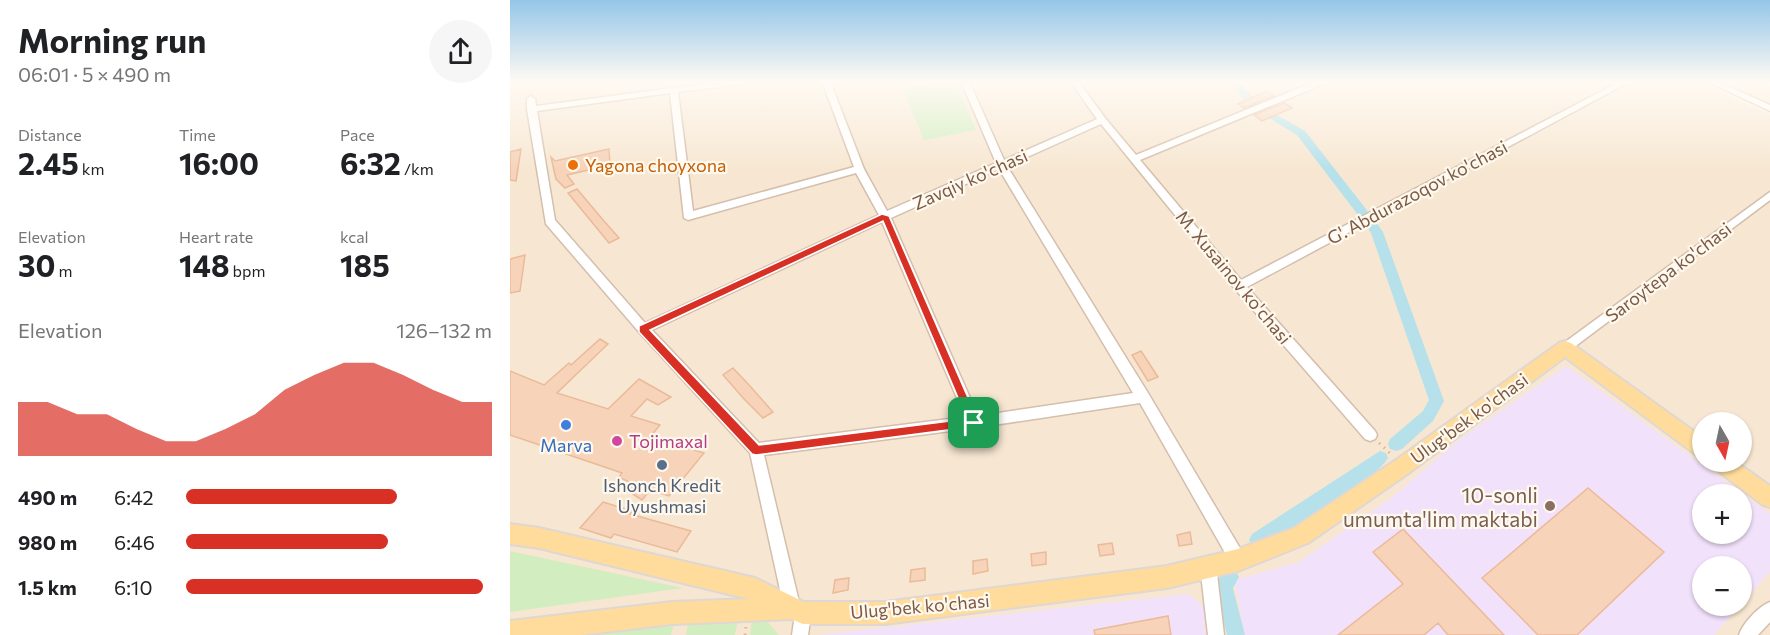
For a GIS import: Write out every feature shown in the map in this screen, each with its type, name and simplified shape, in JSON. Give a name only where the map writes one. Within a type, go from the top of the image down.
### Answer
[{"type":"main road","points":[[1565,348],[1692,441]]},
{"type":"main road","name":"Ulug'bek ko'chasi","points":[[510,632],[672,612],[798,619],[885,613],[1167,577],[1208,565],[1238,560],[1301,536],[1565,348]]},
{"type":"main road","points":[[1735,472],[1770,498]]},
{"type":"main road","points":[[510,534],[539,538],[755,589],[798,619]]},
{"type":"street","points":[[532,111],[549,221],[643,329],[756,450],[798,619]]},
{"type":"street","points":[[676,111],[688,216],[859,169]]},
{"type":"street","points":[[837,111],[859,169],[885,216],[974,423]]},
{"type":"street","points":[[978,111],[1002,166],[1143,397],[1238,560]]},
{"type":"street","name":"M. Xusainov ko'chasi","points":[[1095,111],[1239,286],[1370,435]]},
{"type":"street","points":[[1135,159],[1252,111]]},
{"type":"street","name":"G'. Abdurazoqov ko'chasi","points":[[1239,286],[1571,111]]},
{"type":"street","name":"Zavqiy ko'chasi","points":[[643,329],[885,216],[1102,120]]},
{"type":"street","name":"Saroytepa ko'chasi","points":[[1565,348],[1770,195]]},
{"type":"street","points":[[756,450],[974,423],[1143,397]]},
{"type":"street","points":[[1208,565],[1216,635]]},
{"type":"street","points":[[1746,635],[1770,610]]},
{"type":"path","points":[[1370,435],[1402,466]]},
{"type":"shaded area","points":[[510,111],[1763,111],[1770,114],[1770,635],[510,635]]},
{"type":"shaded area","name":"10-sonli umumta'lim maktabi","points":[[1566,366],[1692,457],[1692,472],[1712,472],[1729,484],[1692,484],[1692,544],[1752,544],[1752,501],[1770,514],[1770,571],[1752,592],[1752,556],[1692,556],[1692,616],[1731,616],[1714,635],[1244,635],[1235,580],[1299,562],[1391,498],[1460,439]]},
{"type":"shaded area","points":[[1189,594],[1208,611],[1204,629],[1206,635],[818,635]]},
{"type":"green space","points":[[912,111],[967,111],[976,130],[924,140]]},
{"type":"green space","points":[[510,551],[683,588],[510,612]]},
{"type":"green space","points":[[689,619],[738,620],[735,635],[686,635]]},
{"type":"green space","points":[[752,620],[767,621],[779,635],[750,635]]},
{"type":"green space","points":[[675,621],[671,635],[568,635]]},
{"type":"building","points":[[1265,111],[1286,111],[1262,121],[1254,115]]},
{"type":"building","points":[[521,149],[516,181],[510,180],[510,152]]},
{"type":"building","points":[[609,149],[610,165],[567,175],[574,184],[565,188],[556,179],[551,157],[555,161]]},
{"type":"building","points":[[577,189],[619,238],[609,243],[568,193]]},
{"type":"building","points":[[525,255],[520,291],[510,293],[510,259]]},
{"type":"building","points":[[600,339],[608,344],[557,393],[608,409],[639,379],[671,397],[658,405],[647,399],[631,416],[660,425],[650,437],[704,453],[669,496],[650,490],[642,500],[628,491],[633,484],[619,477],[622,473],[510,435],[510,371],[544,385]]},
{"type":"building","points":[[1141,351],[1158,377],[1148,381],[1132,355]]},
{"type":"building","points":[[733,368],[773,412],[763,418],[744,399],[723,375]]},
{"type":"building","points":[[1588,488],[1664,552],[1577,635],[1538,635],[1482,578]]},
{"type":"building","points":[[603,502],[632,511],[630,514],[691,531],[677,552],[614,534],[611,538],[580,528]]},
{"type":"building","points":[[1403,529],[1504,635],[1448,635],[1438,623],[1424,635],[1338,635],[1403,584],[1373,552]]},
{"type":"building","points":[[1190,532],[1192,544],[1179,546],[1177,535]]},
{"type":"building","points":[[1112,543],[1114,554],[1100,556],[1098,545]]},
{"type":"building","points":[[1046,552],[1046,564],[1032,566],[1031,554]]},
{"type":"building","points":[[987,559],[988,571],[973,574],[973,561]]},
{"type":"building","points":[[925,568],[925,580],[910,582],[911,570]]},
{"type":"building","points":[[849,578],[848,590],[833,593],[835,580]]},
{"type":"building","points":[[1168,616],[1171,635],[1095,635],[1094,630]]},
{"type":"waterway","points":[[1265,111],[1301,133],[1362,212]]},
{"type":"waterway","points":[[1372,225],[1377,232],[1437,401],[1428,416],[1396,444]]},
{"type":"waterway","points":[[1258,540],[1362,473],[1380,458]]},
{"type":"waterway","points":[[1230,577],[1223,586],[1236,635]]},
{"type":"place","name":"Yagona choyxona","points":[[573,165]]},
{"type":"place","name":"Marva","points":[[566,425]]},
{"type":"place","name":"Tojimaxal","points":[[617,441]]},
{"type":"place","name":"Ishonch Kredit Uyushmasi","points":[[662,465]]},
{"type":"place","name":"10-sonli umumta'lim maktabi","points":[[1550,506]]},
{"type":"route","points":[[885,216],[974,423],[756,450],[643,329],[885,216]]}]
